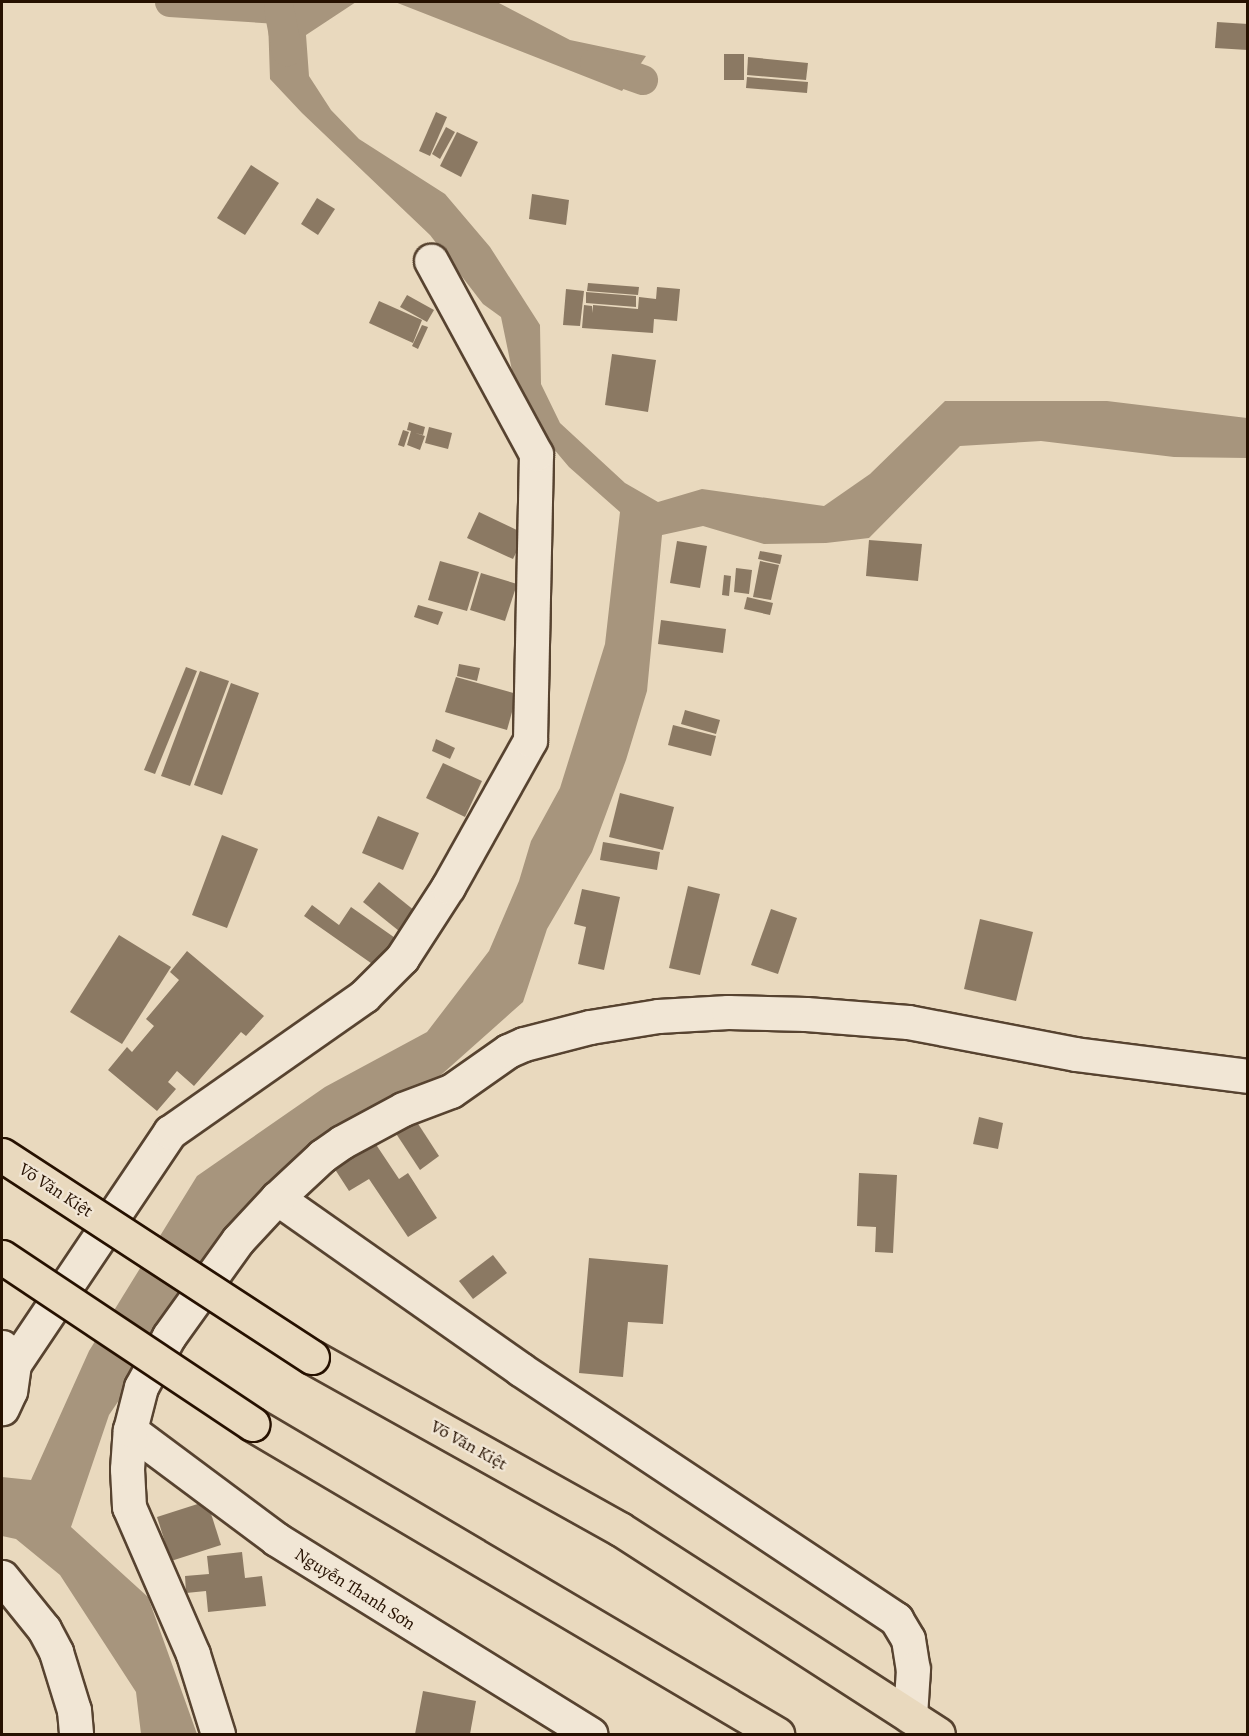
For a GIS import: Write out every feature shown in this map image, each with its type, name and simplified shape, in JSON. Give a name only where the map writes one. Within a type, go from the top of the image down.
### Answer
[{"type":"main road","name":"Võ Văn Kiệt","points":[[2,1155],[312,1357],[620,1529],[938,1734]]},
{"type":"main road","points":[[2,1257],[252,1424],[777,1734]]},
{"type":"street","points":[[2,1408],[10,1391],[8,1355],[170,1132],[364,996],[402,958],[448,887],[530,740],[536,454],[431,261]]},
{"type":"street","points":[[218,1734],[194,1654],[129,1507],[127,1469],[130,1430],[141,1387],[169,1336],[238,1240],[277,1198],[322,1156],[342,1143],[403,1109],[463,1084],[508,1051],[590,1027],[658,1016],[728,1012],[806,1014],[908,1022],[1075,1054],[1248,1076]]},
{"type":"street","points":[[277,1198],[520,1369],[896,1619],[908,1639],[911,1659],[910,1716]]},
{"type":"street","name":"Nguyễn Thanh Sơn","points":[[130,1430],[221,1501],[276,1539],[590,1734]]},
{"type":"street","points":[[2,1577],[44,1629],[56,1652],[74,1710],[76,1734]]},
{"type":"shaded area","points":[[293,2],[356,2],[306,35],[309,76],[331,110],[359,139],[445,194],[490,247],[540,325],[541,384],[560,423],[625,483],[658,502],[702,489],[824,506],[870,474],[945,401],[1107,401],[1247,418],[1247,458],[1174,457],[1041,441],[960,446],[869,538],[826,543],[764,544],[703,526],[662,535],[647,691],[626,760],[592,852],[547,929],[523,1002],[423,1091],[318,1152],[155,1347],[109,1415],[71,1527],[148,1597],[197,1734],[141,1734],[136,1692],[60,1575],[16,1539],[2,1536],[2,1477],[31,1480],[89,1351],[197,1176],[325,1087],[427,1032],[489,951],[519,881],[531,841],[560,788],[605,644],[620,512],[569,467],[520,409],[501,317],[483,304],[430,235],[302,113],[270,79],[268,19]]},
{"type":"shaded area","points":[[395,2],[497,2],[570,40],[646,56],[622,91]]},
{"type":"building","points":[[1217,22],[1248,24],[1248,50],[1215,48]]},
{"type":"building","points":[[724,54],[744,54],[744,80],[724,80]]},
{"type":"building","points":[[748,57],[808,63],[806,80],[747,75]]},
{"type":"building","points":[[747,77],[808,82],[807,93],[746,88]]},
{"type":"building","points":[[436,112],[447,117],[430,156],[419,151]]},
{"type":"building","points":[[446,127],[455,132],[440,159],[432,154]]},
{"type":"building","points":[[457,132],[478,142],[461,177],[440,166]]},
{"type":"building","points":[[251,165],[279,183],[245,235],[217,218]]},
{"type":"building","points":[[532,194],[569,200],[566,225],[529,219]]},
{"type":"building","points":[[317,198],[335,209],[318,235],[301,224]]},
{"type":"building","points":[[588,283],[639,287],[638,295],[587,291]]},
{"type":"building","points":[[657,287],[680,289],[677,321],[654,319],[653,333],[582,328],[584,305],[592,306],[593,313],[593,305],[638,309],[639,297],[656,299]]},
{"type":"building","points":[[566,289],[584,291],[580,326],[563,325]]},
{"type":"building","points":[[586,292],[636,296],[636,307],[586,303]]},
{"type":"building","points":[[407,295],[434,310],[427,322],[400,307]]},
{"type":"building","points":[[379,301],[422,320],[413,343],[369,323]]},
{"type":"building","points":[[422,325],[428,327],[418,349],[412,346]]},
{"type":"building","points":[[612,354],[656,360],[648,412],[605,405]]},
{"type":"building","points":[[409,422],[425,427],[423,435],[415,433],[425,436],[420,450],[407,445],[411,431],[407,430]]},
{"type":"building","points":[[429,427],[452,433],[448,449],[425,443]]},
{"type":"building","points":[[403,430],[409,432],[404,447],[398,445]]},
{"type":"building","points":[[479,512],[525,534],[513,559],[467,538]]},
{"type":"building","points":[[869,540],[922,544],[918,581],[866,576]]},
{"type":"building","points":[[677,541],[707,546],[700,588],[670,583]]},
{"type":"building","points":[[760,551],[782,555],[780,564],[758,559]]},
{"type":"building","points":[[440,561],[479,572],[467,611],[428,600]]},
{"type":"building","points":[[760,561],[779,565],[771,600],[753,597]]},
{"type":"building","points":[[736,568],[752,570],[749,594],[734,592]]},
{"type":"building","points":[[481,573],[517,584],[505,621],[470,610]]},
{"type":"building","points":[[724,575],[731,576],[729,596],[722,595]]},
{"type":"building","points":[[747,597],[773,603],[770,615],[744,609]]},
{"type":"building","points":[[418,605],[443,612],[438,625],[414,617]]},
{"type":"building","points":[[661,620],[726,629],[723,653],[658,644]]},
{"type":"building","points":[[459,664],[480,668],[477,681],[457,676]]},
{"type":"building","points":[[186,667],[197,671],[155,774],[144,770]]},
{"type":"building","points":[[200,671],[229,681],[190,786],[161,776]]},
{"type":"building","points":[[456,677],[517,694],[507,730],[445,712]]},
{"type":"building","points":[[231,683],[259,693],[222,795],[194,785]]},
{"type":"building","points":[[685,710],[720,720],[716,734],[681,724]]},
{"type":"building","points":[[673,725],[716,736],[711,756],[668,745]]},
{"type":"building","points":[[436,739],[455,748],[450,759],[432,751]]},
{"type":"building","points":[[443,763],[482,781],[465,817],[426,798]]},
{"type":"building","points":[[620,793],[674,807],[663,850],[609,837]]},
{"type":"building","points":[[378,816],[419,833],[403,870],[362,853]]},
{"type":"building","points":[[222,835],[258,849],[227,928],[192,915]]},
{"type":"building","points":[[603,842],[660,852],[657,870],[600,860]]},
{"type":"building","points":[[379,882],[420,915],[404,935],[363,902]]},
{"type":"building","points":[[688,886],[720,894],[700,975],[669,968]]},
{"type":"building","points":[[582,889],[620,897],[604,970],[578,964],[586,927],[574,924]]},
{"type":"building","points":[[312,905],[339,925],[351,907],[398,940],[378,968],[304,916]]},
{"type":"building","points":[[771,909],[797,918],[778,974],[751,965]]},
{"type":"building","points":[[980,919],[1033,932],[1016,1001],[964,989]]},
{"type":"building","points":[[119,935],[171,967],[122,1044],[70,1012]]},
{"type":"building","points":[[187,951],[264,1016],[246,1036],[241,1032],[194,1086],[177,1071],[168,1082],[176,1089],[157,1111],[108,1070],[127,1047],[132,1052],[154,1026],[146,1019],[179,980],[170,972]]},
{"type":"building","points":[[413,1116],[439,1156],[420,1170],[393,1129]]},
{"type":"building","points":[[979,1117],[1003,1123],[998,1149],[973,1144]]},
{"type":"building","points":[[367,1131],[399,1179],[408,1173],[437,1218],[408,1237],[369,1179],[349,1191],[327,1157]]},
{"type":"building","points":[[859,1173],[897,1175],[893,1253],[875,1252],[876,1227],[857,1226]]},
{"type":"building","points":[[493,1255],[507,1273],[473,1299],[459,1281]]},
{"type":"building","points":[[589,1258],[668,1265],[663,1324],[628,1322],[623,1377],[579,1373]]},
{"type":"building","points":[[207,1501],[221,1545],[171,1561],[157,1517]]},
{"type":"building","points":[[242,1552],[245,1578],[262,1576],[266,1606],[208,1612],[206,1591],[186,1593],[185,1576],[209,1574],[207,1556]]},
{"type":"building","points":[[423,1691],[476,1701],[470,1734],[415,1734]]},
{"type":"waterway","points":[[170,2],[279,9],[287,51]]},
{"type":"waterway","points":[[595,63],[643,80]]}]
